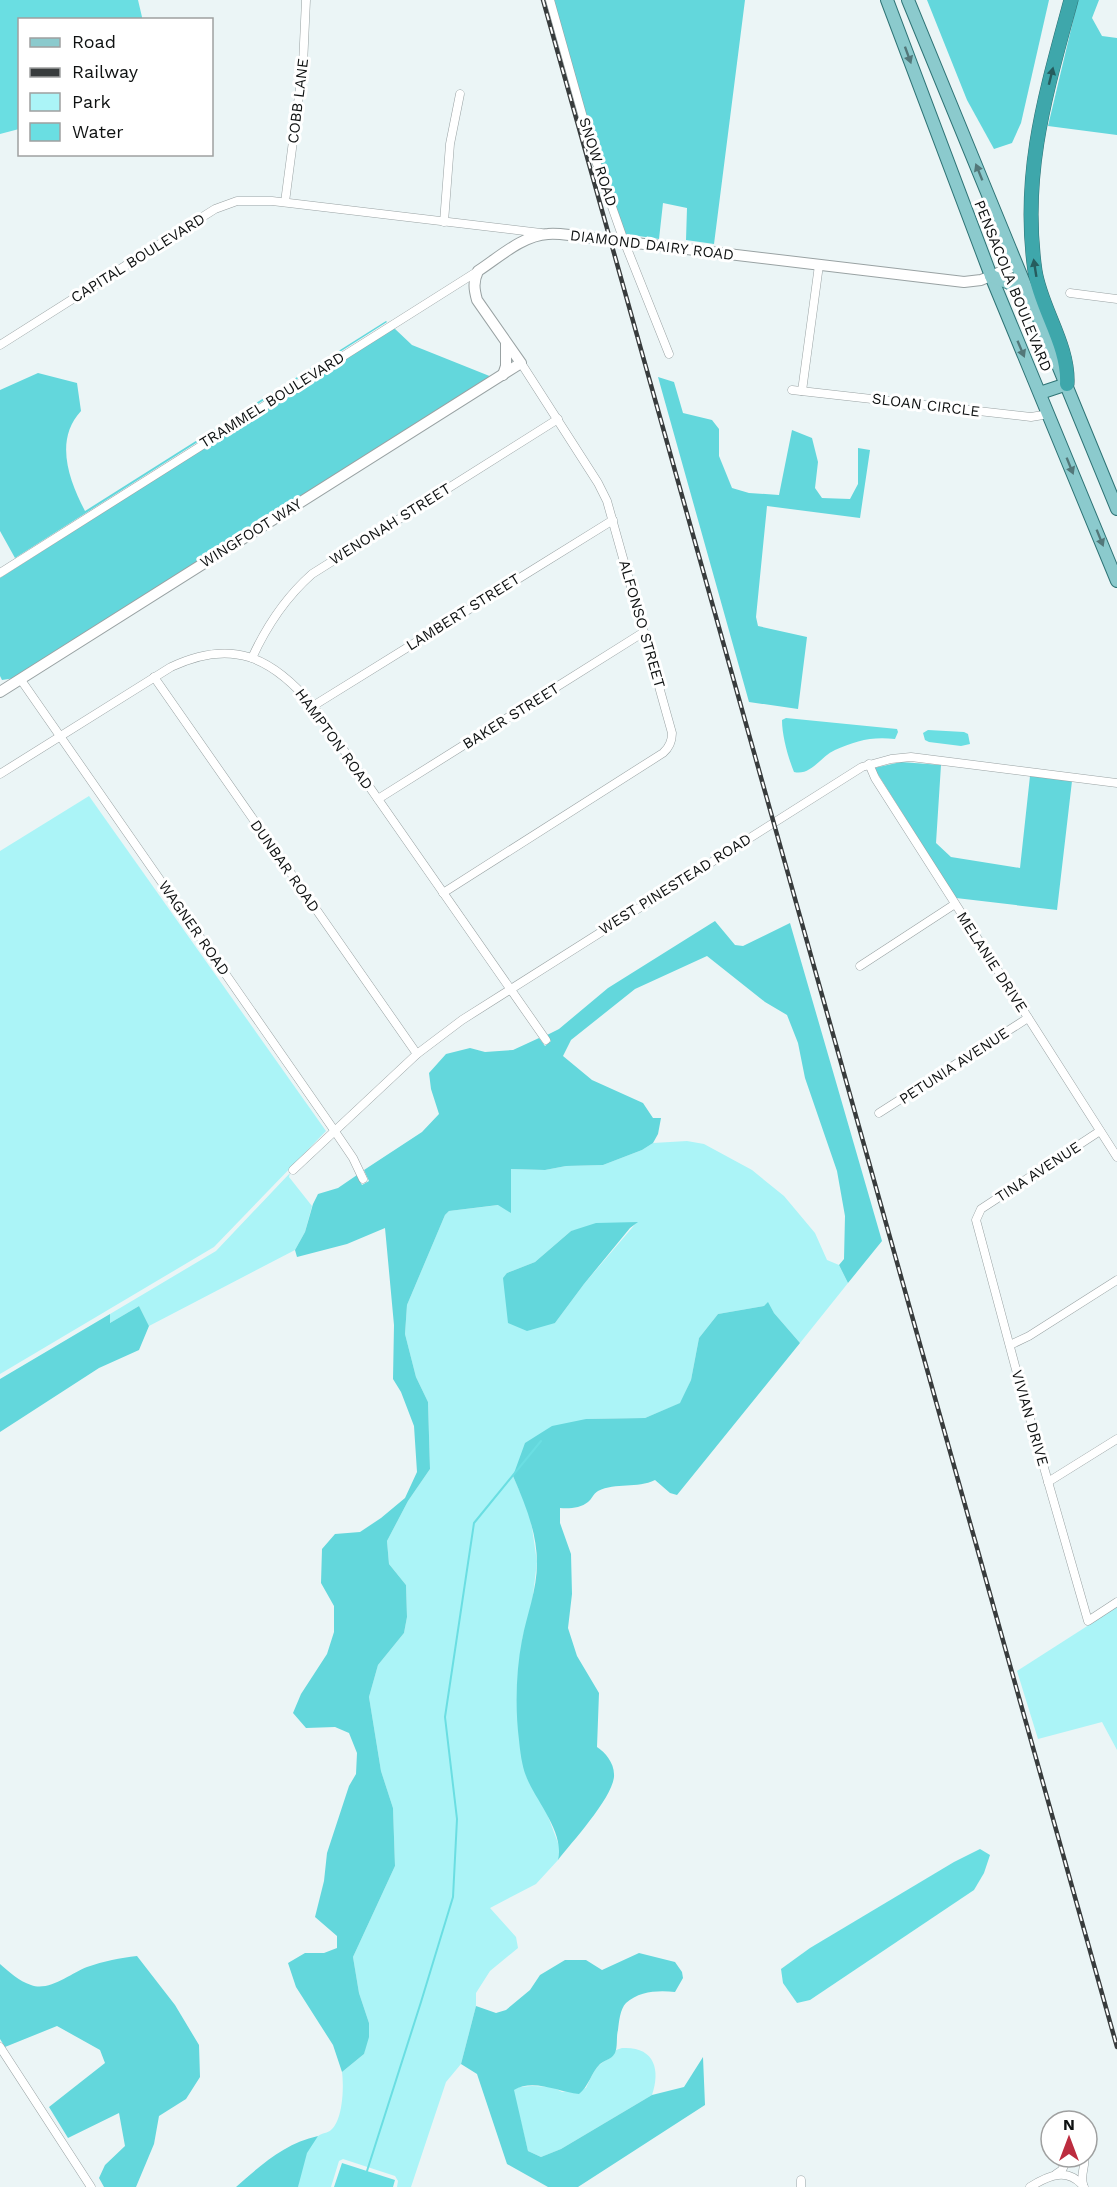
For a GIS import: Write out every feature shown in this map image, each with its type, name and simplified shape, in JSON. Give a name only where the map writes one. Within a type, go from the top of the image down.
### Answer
[{"type":"highway","points":[[1063,386],[1068,368],[1036,276],[1030,210],[1033,166],[1040,122],[1071,0]]},
{"type":"main road","name":"PENSACOLA BOULEVARD","points":[[887,0],[991,276],[1117,580]]},
{"type":"main road","name":"PENSACOLA BOULEVARD","points":[[908,0],[1017,265],[1063,386],[1094,452],[1117,509]]},
{"type":"main road","points":[[991,276],[1012,282],[1021,290],[1063,386],[1040,393]]},
{"type":"street","name":"COBB LANE","points":[[285,202],[303,65],[306,0]]},
{"type":"street","name":"SNOW ROAD","points":[[550,0],[593,153],[624,241],[669,354]]},
{"type":"street","points":[[444,222],[450,144],[460,94]]},
{"type":"street","name":"CAPITAL BOULEVARD","points":[[0,345],[215,209],[237,201],[285,202]]},
{"type":"street","name":"DIAMOND DAIRY ROAD","points":[[285,202],[964,282],[991,276],[1017,265]]},
{"type":"street","name":"TRAMMEL BOULEVARD","points":[[0,573],[524,242],[548,234]]},
{"type":"street","points":[[802,391],[819,265]]},
{"type":"street","name":"ALFONSO STREET","points":[[443,893],[666,751],[672,740],[672,733],[613,520],[598,483],[521,363],[477,300],[474,279],[478,271]]},
{"type":"street","points":[[1070,293],[1117,299]]},
{"type":"street","points":[[502,375],[507,355],[506,342]]},
{"type":"street","name":"WINGFOOT WAY","points":[[0,692],[521,363]]},
{"type":"street","name":"SLOAN CIRCLE","points":[[792,390],[1031,417],[1049,414]]},
{"type":"street","name":"WENONAH STREET","points":[[252,658],[285,600],[312,574],[558,419]]},
{"type":"street","name":"LAMBERT STREET","points":[[313,706],[613,520]]},
{"type":"street","name":"BAKER STREET","points":[[378,799],[644,632]]},
{"type":"street","name":"HAMPTON ROAD","points":[[0,774],[178,663],[199,656],[226,653],[252,658],[283,674],[313,706],[546,1040]]},
{"type":"street","name":"DUNBAR ROAD","points":[[154,677],[417,1054]]},
{"type":"street","name":"WAGNER ROAD","points":[[21,680],[334,1130],[353,1158],[363,1179]]},
{"type":"street","name":"WEST PINESTEAD ROAD","points":[[293,1170],[417,1054],[462,1020],[844,776],[869,764],[901,758],[926,758],[1117,783]]},
{"type":"street","name":"MELANIE DRIVE","points":[[869,764],[875,778],[1117,1157]]},
{"type":"street","points":[[860,966],[955,904]]},
{"type":"street","name":"PETUNIA AVENUE","points":[[879,1113],[1028,1018]]},
{"type":"street","name":"TINA AVENUE","points":[[977,1215],[981,1209],[1100,1131]]},
{"type":"street","name":"VIVIAN DRIVE","points":[[977,1215],[980,1238],[1088,1621],[1117,1602]]},
{"type":"street","points":[[1010,1345],[1029,1336],[1117,1280]]},
{"type":"street","points":[[1048,1482],[1117,1439]]},
{"type":"street","points":[[0,2047],[91,2187]]},
{"type":"street","points":[[1030,2187],[1062,2169]]},
{"type":"street","points":[[1082,2169],[1084,2186]]},
{"type":"street","points":[[1056,2174],[1071,2176],[1084,2186]]},
{"type":"green space","points":[[89,796],[326,1131],[214,1247],[0,1374],[0,851]]},
{"type":"green space","points":[[687,1141],[704,1144],[752,1170],[784,1196],[815,1233],[827,1260],[839,1265],[848,1283],[800,1343],[768,1303],[764,1306],[718,1314],[699,1338],[691,1380],[681,1403],[645,1418],[586,1419],[513,1476],[530,1514],[537,1562],[532,1603],[522,1640],[526,1776],[546,1811],[561,1851],[558,1860],[536,1884],[490,1908],[516,1937],[518,1948],[490,1971],[476,1993],[476,2006],[461,2064],[446,2082],[411,2187],[397,2187],[398,2181],[395,2176],[343,2159],[339,2161],[331,2187],[298,2187],[304,2160],[310,2146],[318,2136],[331,2130],[338,2119],[343,2094],[342,2072],[364,2054],[369,2023],[359,1993],[353,1957],[395,1866],[393,1808],[381,1771],[369,1697],[378,1665],[404,1633],[407,1617],[406,1585],[389,1564],[387,1541],[408,1501],[430,1469],[428,1402],[416,1377],[405,1334],[407,1305],[445,1215],[449,1211],[499,1205],[510,1212],[511,1169],[545,1170],[566,1166],[603,1165],[642,1150],[653,1143]],"holes":[[[637,1222],[584,1284],[555,1323],[507,1273],[535,1262],[571,1231]]]},
{"type":"green space","points":[[290,1173],[289,1177],[312,1206],[305,1232],[295,1250],[149,1326],[139,1306],[110,1323],[110,1314],[216,1251]]},
{"type":"green space","points":[[1117,1607],[1117,1750],[1102,1722],[1038,1739],[1017,1671]]},
{"type":"green space","points":[[622,2048],[641,2051],[652,2061],[656,2076],[652,2095],[561,2149],[541,2157],[528,2151],[513,2090],[532,2086],[553,2087],[562,2092],[586,2088],[597,2068],[616,2050]]},
{"type":"shaded area","points":[[553,0],[745,0],[714,244],[686,240],[687,208],[663,203],[659,239],[618,233]]},
{"type":"shaded area","points":[[927,0],[1049,0],[1021,123],[1012,143],[994,149],[967,100]]},
{"type":"shaded area","points":[[1078,0],[1099,0],[1092,18],[1102,36],[1117,38],[1117,135],[1048,126]]},
{"type":"shaded area","points":[[386,321],[15,558],[0,531],[0,390],[38,373],[77,383],[81,411],[68,434],[66,447],[70,473],[85,511]]},
{"type":"shaded area","points":[[394,328],[412,345],[492,377],[15,678],[2,680],[0,676],[0,578]]},
{"type":"shaded area","points":[[658,377],[674,382],[683,413],[712,420],[719,429],[719,456],[732,488],[749,493],[779,495],[792,430],[812,438],[818,462],[815,488],[822,498],[850,499],[858,484],[858,448],[870,450],[860,518],[767,506],[756,617],[758,626],[807,637],[798,709],[749,702]]},
{"type":"shaded area","points":[[901,762],[941,765],[936,843],[951,857],[1020,868],[1030,776],[1072,781],[1057,910],[956,898],[874,768]]},
{"type":"shaded area","points":[[715,921],[735,945],[743,946],[790,923],[882,1241],[848,1283],[839,1265],[844,1259],[845,1216],[837,1171],[805,1078],[798,1043],[787,1015],[765,1002],[707,956],[635,989],[571,1040],[563,1056],[592,1080],[643,1103],[653,1118],[661,1118],[658,1134],[653,1143],[642,1150],[603,1165],[566,1166],[545,1170],[511,1169],[511,1213],[498,1205],[449,1211],[445,1215],[407,1305],[405,1334],[416,1377],[428,1402],[430,1469],[408,1501],[387,1541],[389,1564],[406,1585],[407,1617],[404,1633],[378,1665],[369,1697],[381,1771],[393,1808],[395,1866],[353,1957],[359,1993],[369,2023],[369,2037],[364,2054],[342,2072],[333,2045],[296,1987],[288,1963],[305,1953],[324,1953],[337,1948],[337,1936],[315,1917],[324,1881],[327,1853],[349,1786],[356,1774],[357,1753],[349,1733],[335,1727],[306,1728],[293,1713],[301,1694],[327,1654],[334,1632],[334,1606],[321,1583],[322,1549],[335,1534],[360,1532],[381,1518],[405,1498],[417,1472],[414,1426],[401,1392],[393,1379],[394,1325],[385,1228],[347,1244],[297,1257],[295,1250],[305,1232],[318,1194],[338,1188],[357,1175],[362,1185],[369,1181],[364,1170],[422,1132],[439,1114],[431,1089],[429,1073],[446,1054],[470,1048],[485,1052],[513,1050],[539,1038],[545,1046],[551,1041],[547,1035],[559,1029],[608,988]]},
{"type":"shaded area","points":[[638,1222],[630,1228],[555,1323],[527,1331],[508,1323],[503,1278],[507,1273],[535,1262],[571,1231],[596,1223]]},
{"type":"shaded area","points":[[768,1302],[774,1313],[800,1343],[677,1495],[670,1493],[655,1480],[648,1483],[605,1488],[596,1492],[582,1506],[560,1508],[560,1523],[571,1554],[572,1594],[568,1628],[577,1656],[599,1693],[597,1747],[608,1758],[614,1774],[613,1783],[601,1805],[558,1860],[559,1849],[553,1827],[525,1772],[518,1728],[518,1664],[537,1563],[533,1529],[513,1476],[525,1443],[552,1426],[586,1419],[645,1418],[680,1403],[691,1380],[699,1338],[718,1314],[764,1306]]},
{"type":"shaded area","points":[[139,1306],[149,1326],[139,1350],[99,1368],[0,1432],[0,1379],[110,1314],[110,1323]]},
{"type":"shaded area","points":[[639,1953],[675,1962],[683,1978],[675,1992],[649,1992],[626,2003],[620,2016],[615,2053],[600,2064],[579,2094],[538,2085],[529,2085],[514,2090],[528,2151],[541,2157],[561,2149],[652,2095],[684,2087],[703,2057],[705,2105],[578,2187],[548,2187],[507,2164],[477,2074],[461,2064],[476,2006],[496,2013],[506,2010],[530,1990],[540,1975],[565,1960],[586,1960],[602,1970]]},
{"type":"shaded area","points":[[137,1956],[175,2005],[199,2045],[200,2077],[186,2099],[159,2116],[154,2144],[136,2187],[104,2187],[99,2178],[105,2165],[125,2146],[119,2113],[68,2138],[49,2107],[105,2063],[100,2050],[57,2026],[5,2047],[0,2039],[0,1964],[22,1981],[31,1985],[45,1986],[93,1965]]},
{"type":"shaded area","points":[[318,2136],[307,2153],[298,2187],[236,2187],[284,2149]]},
{"type":"water","points":[[0,0],[138,0],[142,18],[18,18],[18,129],[0,134]]},
{"type":"water","points":[[786,718],[897,729],[898,732],[895,739],[871,739],[842,747],[830,753],[810,769],[794,772],[783,733],[782,720]]},
{"type":"water","points":[[928,730],[964,732],[968,734],[970,744],[961,746],[929,742],[925,740],[923,733]]},
{"type":"water","points":[[980,1849],[990,1855],[984,1873],[974,1890],[810,2000],[797,2003],[783,1983],[781,1969],[810,1948],[954,1862]]},
{"type":"water","points":[[342,2163],[395,2180],[393,2187],[334,2187]]},
{"type":"waterway","points":[[367,2171],[453,1897],[457,1819],[445,1717],[474,1523],[541,1441]]},
{"type":"railway","points":[[543,0],[1117,2047]]}]
